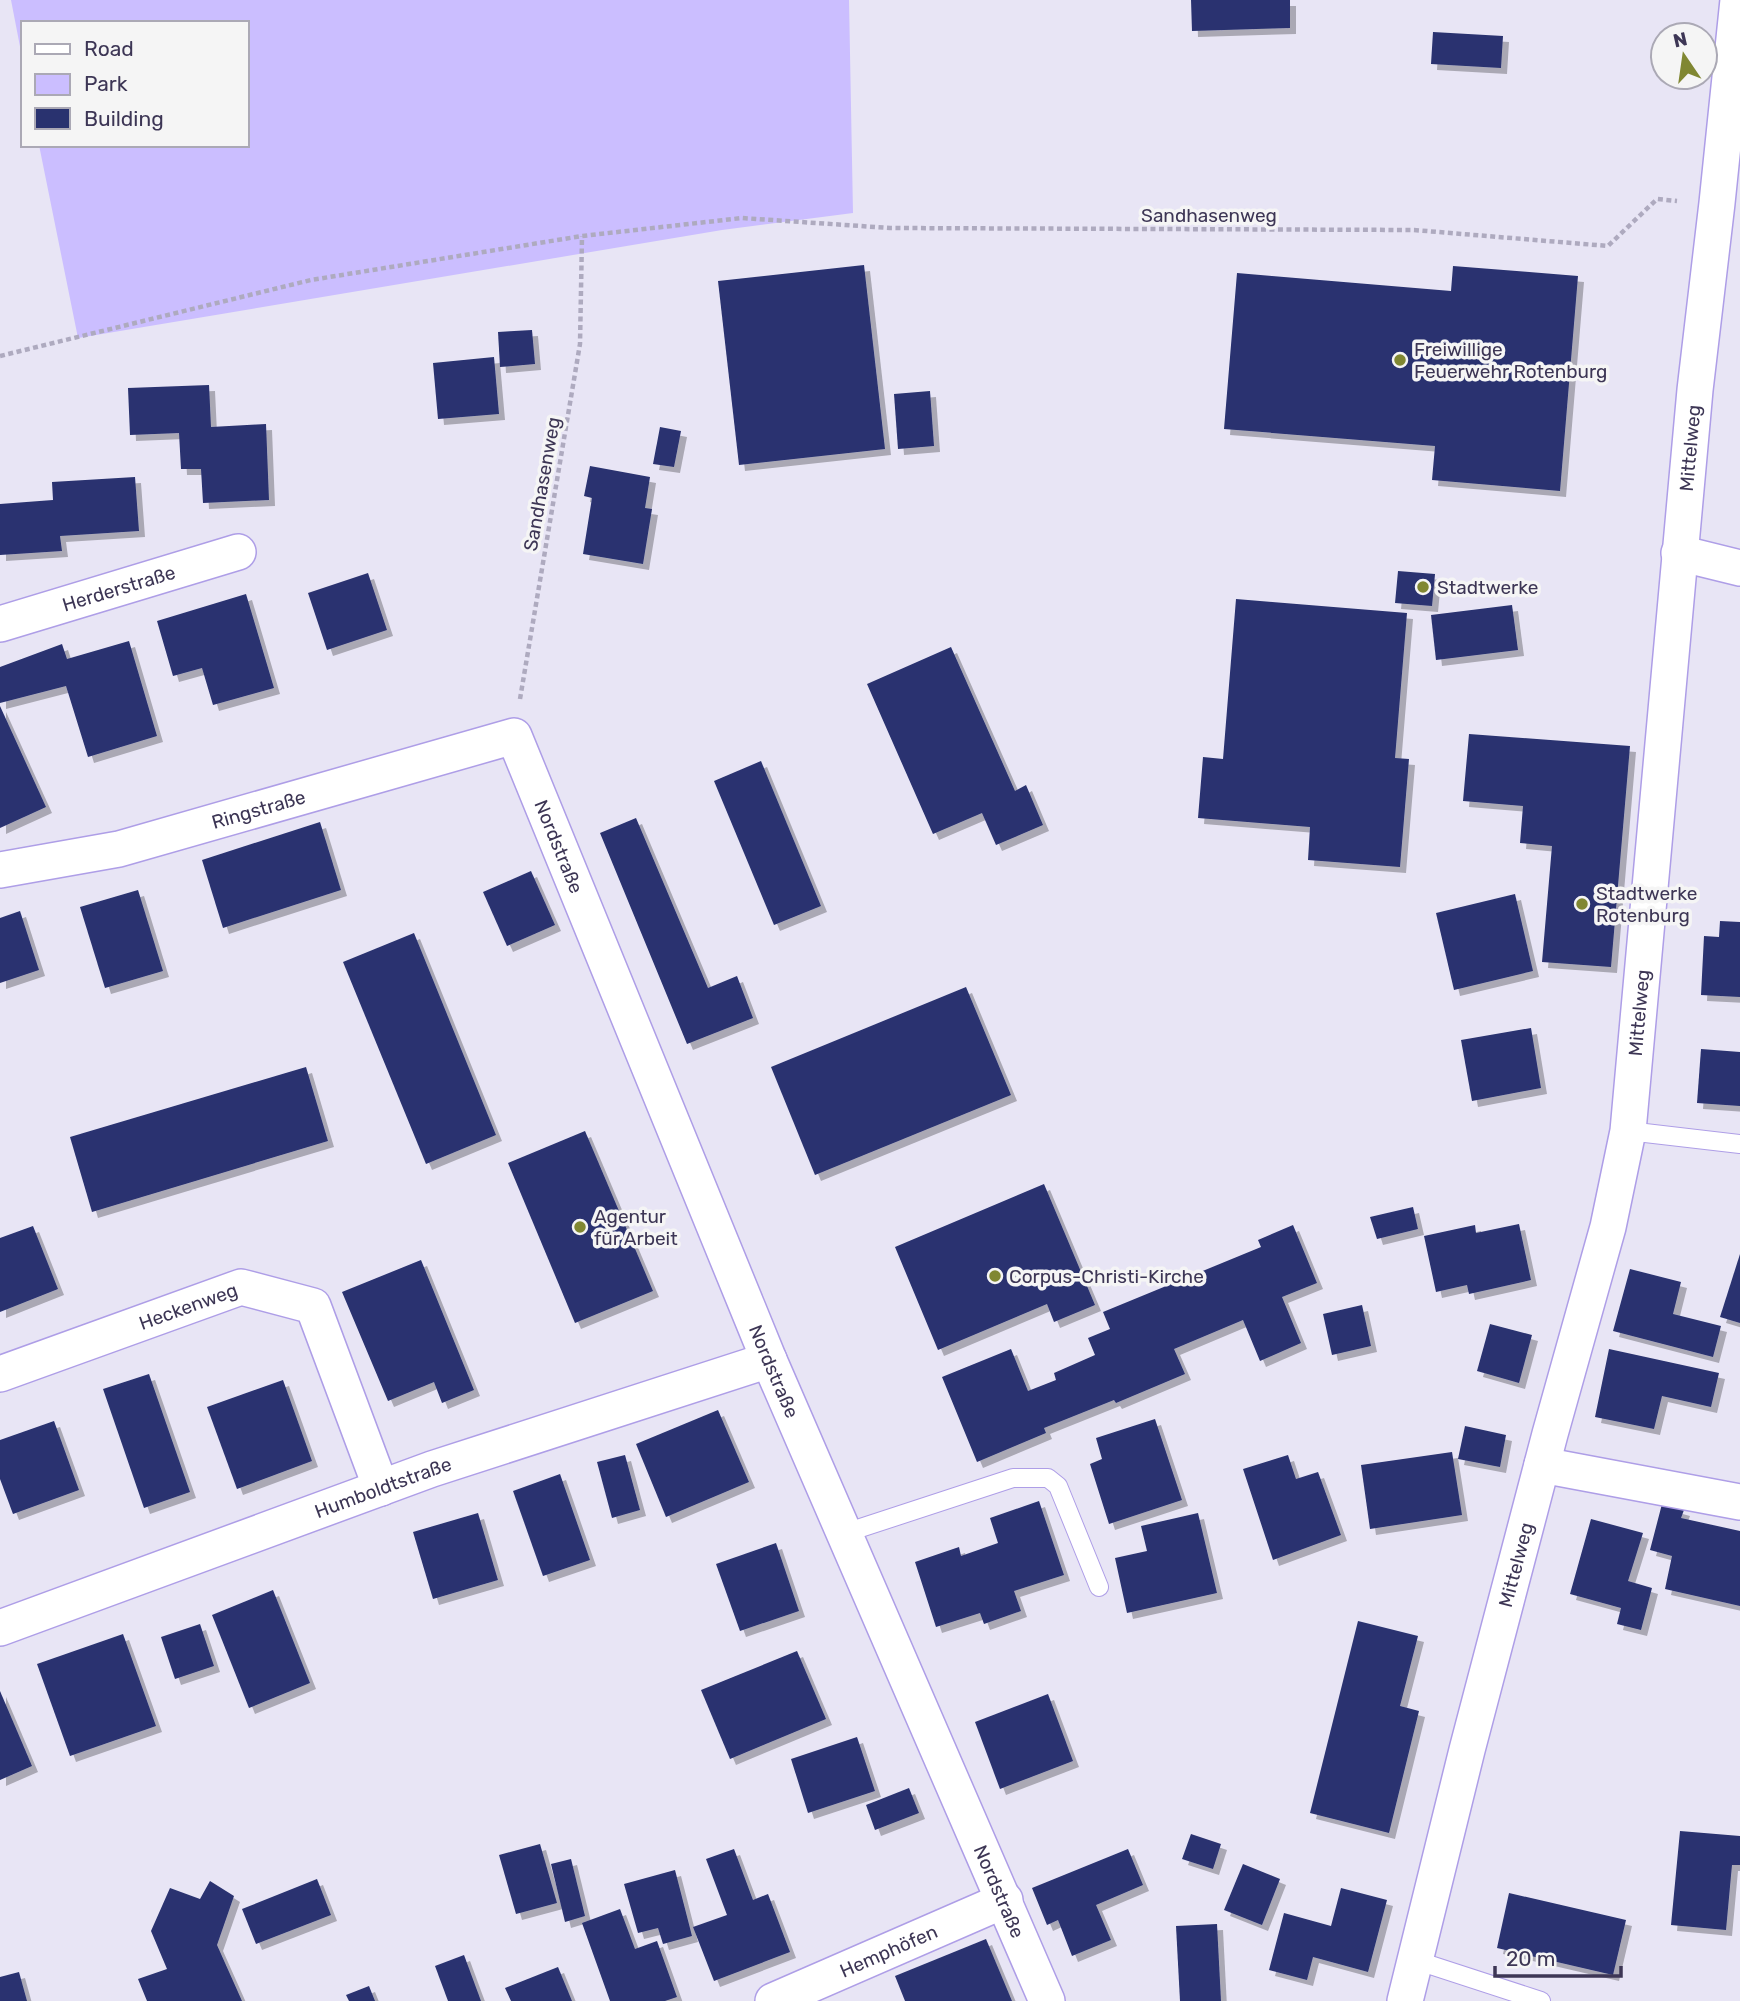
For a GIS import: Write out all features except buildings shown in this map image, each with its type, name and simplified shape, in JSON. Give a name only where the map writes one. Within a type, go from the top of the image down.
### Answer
[{"type":"street","name":"Mittelweg","points":[[1405,2001],[1467,1749],[1608,1227],[1628,1130],[1679,553],[1738,0]]},
{"type":"street","name":"Herderstraße","points":[[0,624],[238,551]]},
{"type":"street","points":[[1679,553],[1740,568]]},
{"type":"street","name":"Ringstraße","points":[[0,870],[119,849],[514,736]]},
{"type":"street","name":"Nordstraße","points":[[514,736],[842,1534],[1047,2001]]},
{"type":"street","name":"Heckenweg","points":[[0,1374],[241,1287],[313,1306],[381,1488]]},
{"type":"street","name":"Humboldtstraße","points":[[0,1628],[381,1488],[769,1360]]},
{"type":"street","points":[[1542,1465],[1740,1502]]},
{"type":"street","name":"Hemphöfen","points":[[773,2001],[1004,1900]]},
{"type":"lane","points":[[1628,1130],[1740,1143]]},
{"type":"lane","points":[[842,1534],[1013,1479],[1048,1478],[1058,1486],[1099,1587]]},
{"type":"lane","points":[[1415,1960],[1541,2001]]},
{"type":"path","name":"Sandhasenweg","points":[[0,356],[311,279],[582,236],[742,218],[890,228],[1414,230],[1608,246],[1657,199]]},
{"type":"path","name":"Sandhasenweg","points":[[514,736],[580,344],[582,236]]},
{"type":"green space","points":[[11,0],[849,0],[853,213],[722,230],[78,338],[39,147],[248,147],[248,21],[21,21],[21,52]]},
{"type":"place","name":"Freiwillige Feuerwehr Rotenburg","points":[[1400,360]]},
{"type":"place","name":"Stadtwerke","points":[[1423,587]]},
{"type":"place","name":"Stadtwerke Rotenburg","points":[[1582,904]]},
{"type":"place","name":"Agentur für Arbeit","points":[[580,1227]]},
{"type":"place","name":"Corpus-Christi-Kirche","points":[[995,1276]]}]
